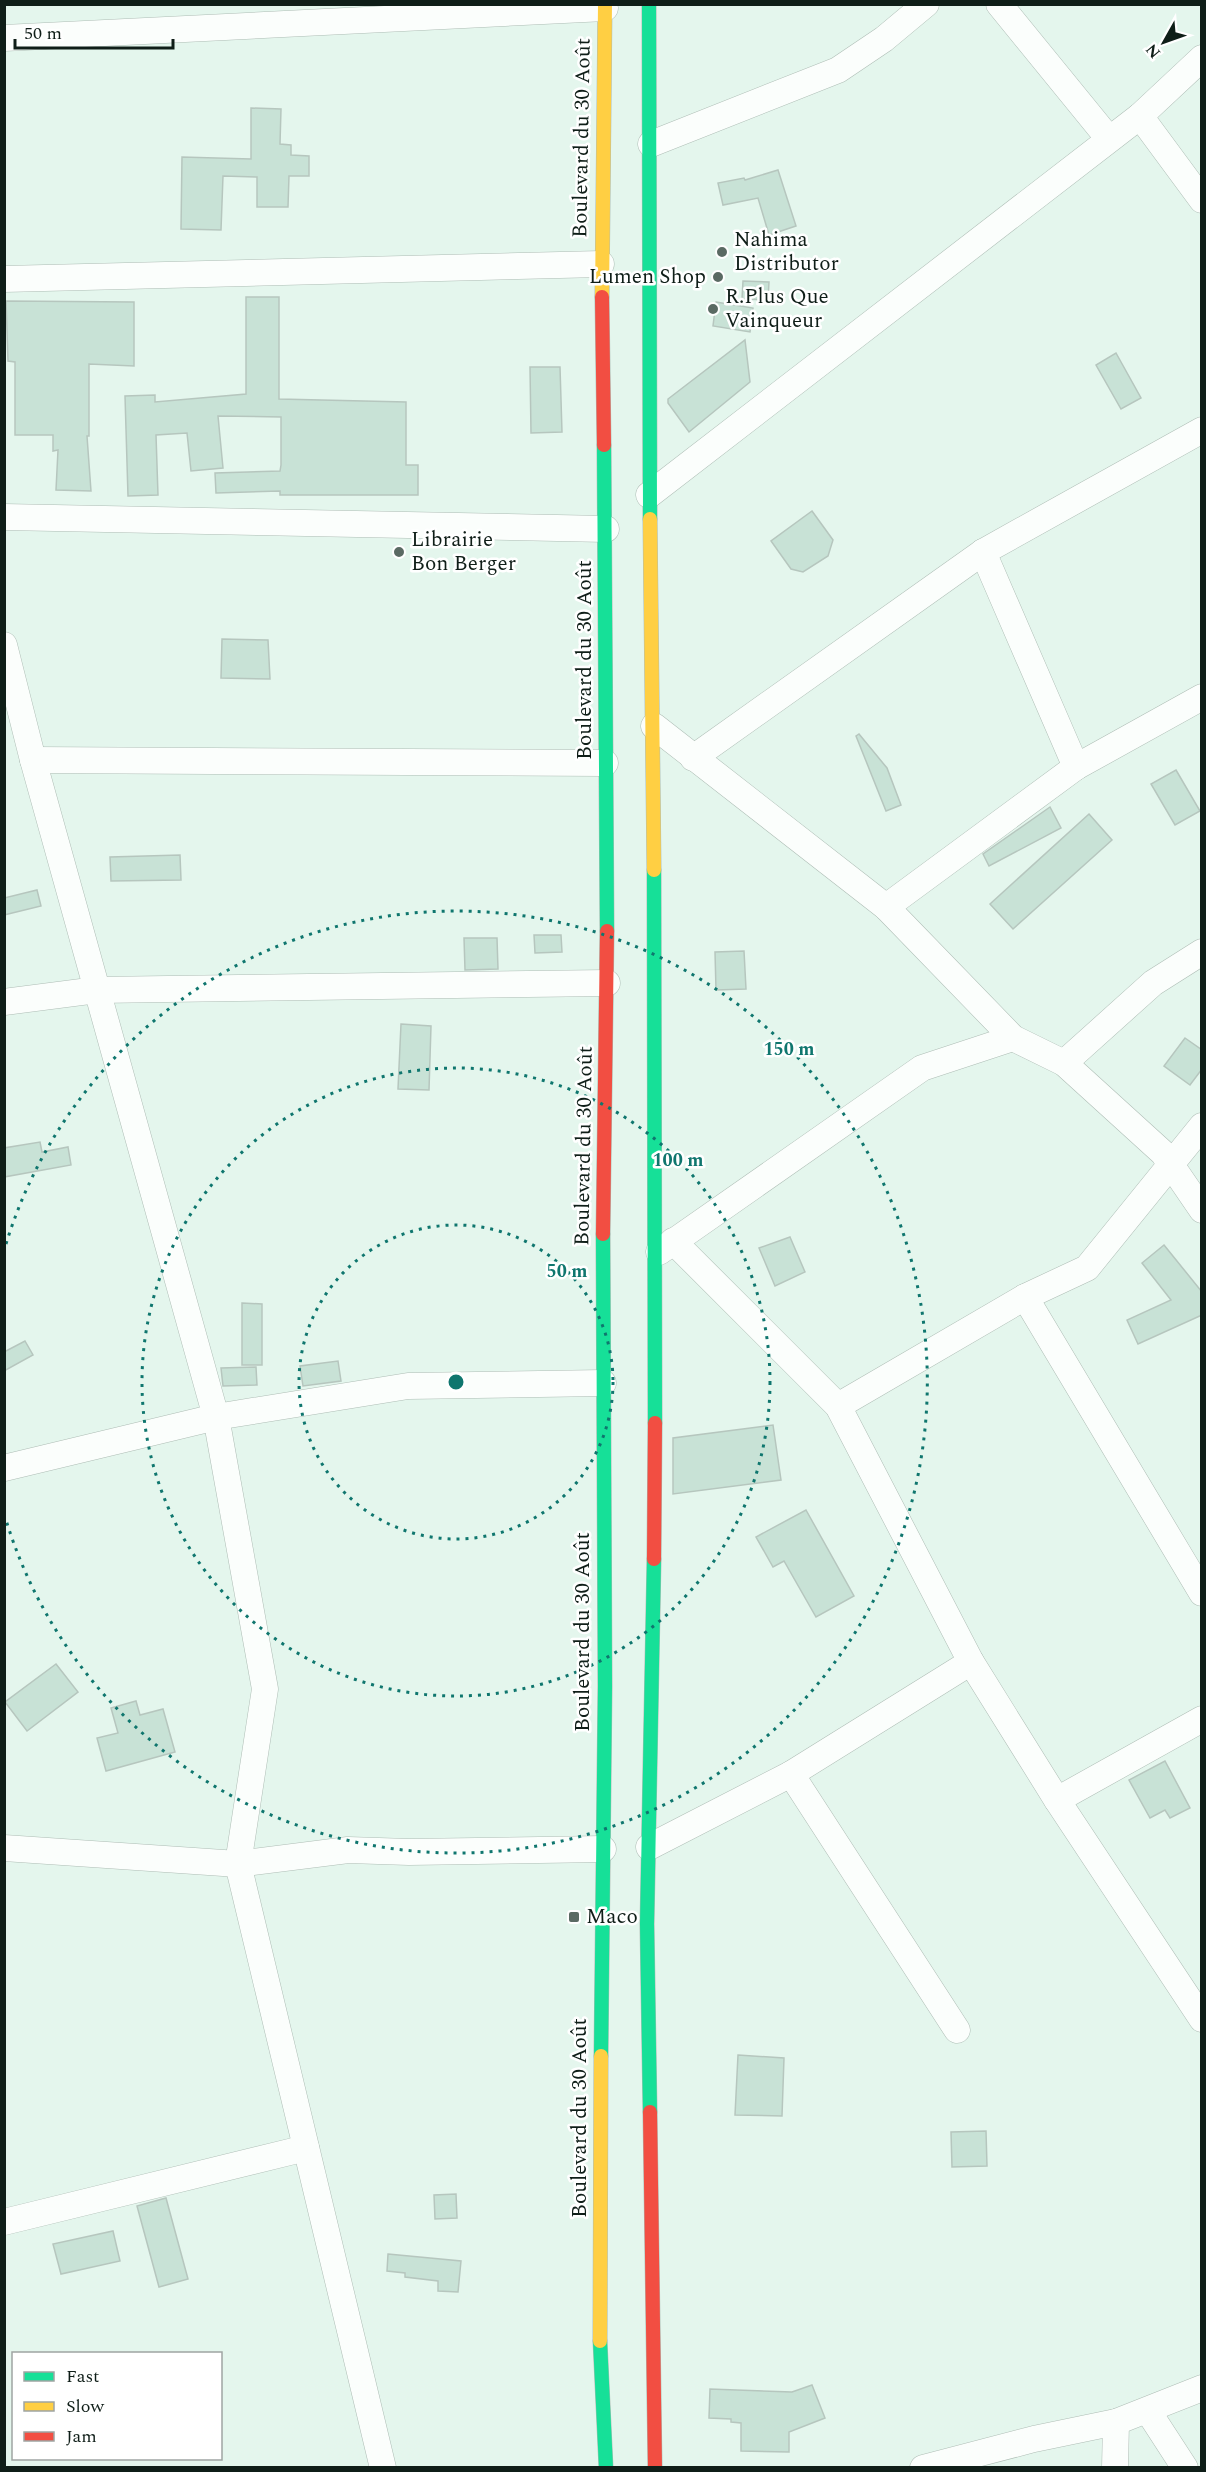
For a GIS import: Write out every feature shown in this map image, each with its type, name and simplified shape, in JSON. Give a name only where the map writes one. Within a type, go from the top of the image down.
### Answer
[{"type":"highway","points":[[649,4],[651,144],[649,495],[664,1248],[647,1924],[655,2468]]},
{"type":"highway","name":"Boulevard du 30 Août","points":[[605,6],[601,264],[606,529],[605,763],[608,983],[603,1383],[605,1686],[599,2316],[606,2468]]},
{"type":"street","points":[[651,144],[838,70],[884,39],[926,4]]},
{"type":"street","points":[[999,4],[1109,139]]},
{"type":"street","points":[[4,38],[605,6]]},
{"type":"street","points":[[649,495],[1140,116],[1202,58]]},
{"type":"street","points":[[1140,116],[1202,200]]},
{"type":"street","points":[[4,279],[601,264]]},
{"type":"street","points":[[693,758],[983,552],[1202,430]]},
{"type":"street","points":[[4,517],[606,529]]},
{"type":"street","points":[[983,552],[1076,767]]},
{"type":"street","points":[[4,645],[33,760],[216,1417],[265,1689],[238,1864],[383,2468]]},
{"type":"street","points":[[886,906],[1076,767],[1202,697]]},
{"type":"street","points":[[654,726],[886,906],[1013,1038],[1064,1063],[1173,1164],[1202,1210]]},
{"type":"street","points":[[33,760],[605,763]]},
{"type":"street","points":[[1064,1063],[1153,983],[1202,952]]},
{"type":"street","points":[[4,1002],[98,990],[608,983]]},
{"type":"street","points":[[1013,1038],[922,1068],[664,1248],[838,1406],[971,1662],[1057,1800],[1198,2006]]},
{"type":"street","points":[[838,1406],[1025,1297],[1087,1268],[1202,1126]]},
{"type":"street","points":[[1025,1297],[1202,1593]]},
{"type":"street","points":[[4,1468],[216,1417],[408,1386],[603,1383]]},
{"type":"street","points":[[649,1847],[791,1774],[971,1662]]},
{"type":"street","points":[[1057,1800],[1202,1719]]},
{"type":"street","points":[[791,1774],[957,2030]]},
{"type":"street","points":[[4,1848],[238,1864],[348,1850],[409,1852],[603,1849]]},
{"type":"street","points":[[4,2222],[306,2148]]},
{"type":"street","points":[[922,2468],[1034,2439],[1116,2422],[1202,2388]]},
{"type":"street","points":[[1148,2411],[1185,2468]]},
{"type":"street","points":[[1115,2468],[1116,2422]]},
{"type":"building","points":[[251,108],[281,109],[280,144],[291,145],[291,155],[309,156],[309,176],[289,176],[288,207],[257,207],[257,177],[223,176],[221,230],[181,229],[182,157],[251,159]]},
{"type":"building","points":[[778,170],[796,226],[769,235],[758,198],[723,205],[718,183],[744,178],[745,180]]},
{"type":"building","points":[[743,281],[769,282],[768,300],[742,299]]},
{"type":"building","points":[[246,297],[279,297],[279,399],[406,402],[406,465],[418,465],[418,495],[280,495],[280,491],[216,493],[215,473],[280,471],[281,465],[281,417],[218,416],[223,468],[191,471],[187,433],[156,435],[158,495],[128,496],[125,396],[155,395],[155,402],[246,394]]},
{"type":"building","points":[[6,301],[134,302],[134,366],[89,364],[89,436],[87,436],[91,491],[56,490],[58,450],[53,451],[53,435],[15,435],[15,362],[8,361]]},
{"type":"building","points":[[716,302],[753,308],[750,332],[713,326]]},
{"type":"building","points":[[745,340],[750,382],[689,432],[668,403],[668,399]]},
{"type":"building","points":[[1116,353],[1141,398],[1121,409],[1096,365]]},
{"type":"building","points":[[530,367],[560,367],[562,432],[531,433]]},
{"type":"building","points":[[812,511],[833,540],[828,556],[803,572],[791,569],[771,541]]},
{"type":"building","points":[[222,639],[268,640],[270,679],[221,678]]},
{"type":"building","points":[[859,734],[887,768],[901,805],[886,811],[856,736]]},
{"type":"building","points":[[1176,770],[1200,811],[1175,825],[1151,784]]},
{"type":"building","points":[[1050,807],[1061,828],[989,866],[983,854]]},
{"type":"building","points":[[1089,814],[1112,840],[1013,929],[990,904]]},
{"type":"building","points":[[180,855],[181,880],[111,881],[110,857]]},
{"type":"building","points":[[37,890],[41,906],[4,915],[4,898]]},
{"type":"building","points":[[534,935],[561,935],[562,952],[535,953]]},
{"type":"building","points":[[464,938],[497,938],[498,969],[465,970]]},
{"type":"building","points":[[744,951],[746,989],[716,990],[715,952]]},
{"type":"building","points":[[401,1024],[431,1026],[429,1090],[398,1089]]},
{"type":"building","points":[[1185,1038],[1202,1050],[1202,1069],[1190,1085],[1164,1066]]},
{"type":"building","points":[[40,1142],[42,1152],[68,1147],[71,1165],[4,1177],[4,1148]]},
{"type":"building","points":[[790,1237],[805,1272],[775,1286],[759,1248]]},
{"type":"building","points":[[1164,1245],[1202,1292],[1202,1315],[1138,1344],[1127,1320],[1171,1300],[1142,1263]]},
{"type":"building","points":[[242,1303],[262,1304],[262,1365],[242,1365]]},
{"type":"building","points":[[25,1341],[33,1355],[4,1371],[4,1352]]},
{"type":"building","points":[[338,1361],[341,1381],[303,1386],[300,1366]]},
{"type":"building","points":[[256,1367],[257,1385],[223,1386],[221,1368]]},
{"type":"building","points":[[773,1425],[781,1480],[673,1494],[673,1438]]},
{"type":"building","points":[[806,1510],[854,1596],[816,1617],[784,1561],[773,1567],[756,1537]]},
{"type":"building","points":[[56,1664],[78,1692],[27,1731],[5,1702]]},
{"type":"building","points":[[136,1701],[140,1715],[163,1709],[175,1752],[106,1771],[97,1738],[118,1733],[111,1708]]},
{"type":"building","points":[[1165,1761],[1190,1808],[1170,1818],[1165,1810],[1150,1818],[1129,1780]]},
{"type":"building","points":[[738,2055],[784,2058],[782,2116],[735,2115]]},
{"type":"building","points":[[986,2131],[987,2166],[952,2167],[951,2132]]},
{"type":"building","points":[[456,2194],[457,2218],[435,2219],[434,2195]]},
{"type":"building","points":[[166,2198],[188,2279],[159,2287],[137,2206]]},
{"type":"building","points":[[113,2231],[120,2261],[61,2274],[53,2244]]},
{"type":"building","points":[[388,2254],[461,2261],[458,2292],[438,2291],[438,2281],[405,2277],[405,2273],[387,2271]]},
{"type":"building","points":[[812,2385],[825,2418],[789,2432],[789,2452],[741,2451],[741,2423],[731,2422],[731,2419],[709,2418],[710,2389],[792,2392]]},
{"type":"traffic: fast","points":[[649,4],[650,519]]},
{"type":"traffic: fast","points":[[604,445],[607,931]]},
{"type":"traffic: fast","points":[[654,870],[655,1423]]},
{"type":"traffic: fast","points":[[601,2056],[605,1686],[603,1234]]},
{"type":"traffic: fast","points":[[650,2112],[647,1924],[654,1559]]},
{"type":"traffic: fast","points":[[600,2341],[606,2468]]},
{"type":"traffic: slow","points":[[602,297],[605,4]]},
{"type":"traffic: slow","points":[[650,519],[654,870]]},
{"type":"traffic: slow","points":[[600,2341],[601,2056]]},
{"type":"traffic: jam","points":[[602,297],[604,445]]},
{"type":"traffic: jam","points":[[603,1234],[607,931]]},
{"type":"traffic: jam","points":[[654,1559],[655,1423]]},
{"type":"traffic: jam","points":[[650,2112],[655,2468]]},
{"type":"place","name":"Nahima Distributor","points":[[722,252]]},
{"type":"place","name":"Lumen Shop","points":[[718,277]]},
{"type":"place","name":"R.Plus Que Vainqueur","points":[[713,309]]},
{"type":"place","name":"Librairie Bon Berger","points":[[399,552]]},
{"type":"place","name":"Maco","points":[[574,1917]]}]
